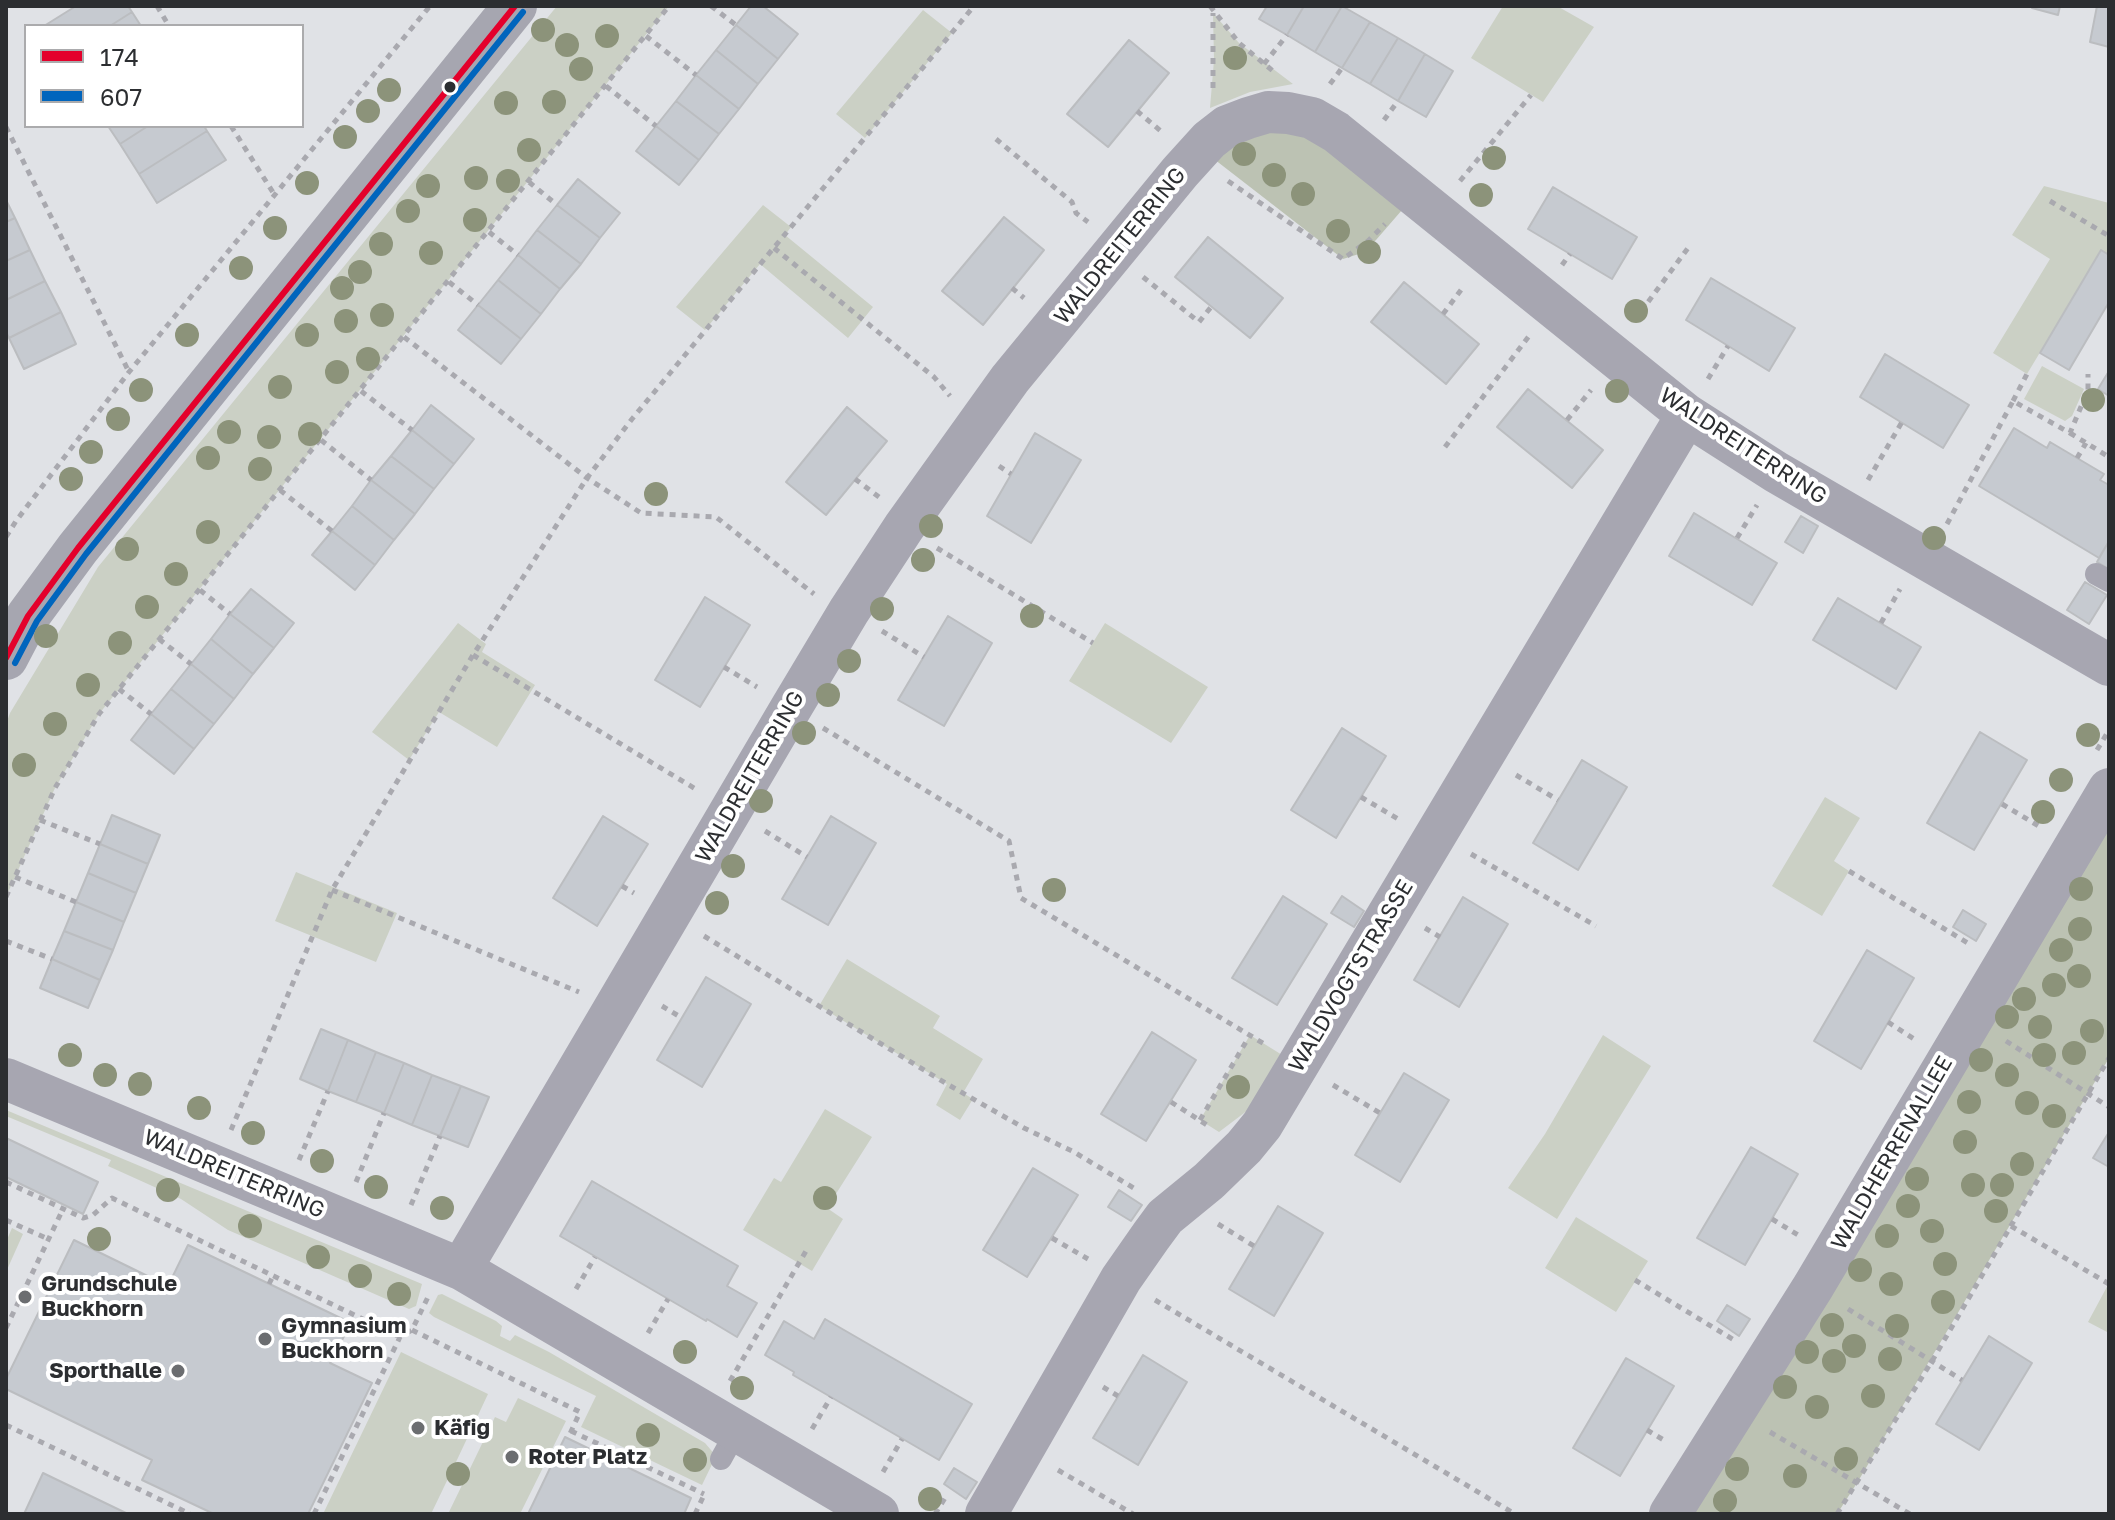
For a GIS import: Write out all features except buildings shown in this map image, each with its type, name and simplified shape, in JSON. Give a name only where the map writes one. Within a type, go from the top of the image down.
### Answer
[{"type":"main road","points":[[6,658],[28,616],[78,548],[515,6]]},
{"type":"street","name":"WALDREITERRING","points":[[461,1269],[722,804],[791,708],[849,611],[979,420],[1193,157],[1227,126],[1268,112],[1288,113],[1312,118],[1336,132],[1687,415],[1776,472],[2109,665]]},
{"type":"street","name":"WALDVOGTSTRASSE","points":[[986,1514],[1121,1279],[1165,1217],[1209,1181],[1253,1136],[1299,1065],[1687,415]]},
{"type":"street","name":"WALDHERRENALLEE","points":[[1670,1514],[1813,1287],[2109,789]]},
{"type":"street","name":"WALDREITERRING","points":[[6,1079],[461,1269],[729,1445],[879,1494]]},
{"type":"path","points":[[157,6],[168,24]]},
{"type":"path","points":[[6,897],[55,788],[99,714],[669,6]]},
{"type":"path","points":[[711,6],[736,25]]},
{"type":"path","points":[[231,1132],[332,890],[473,655],[587,478],[632,419],[974,6]]},
{"type":"path","points":[[1210,6],[1226,30],[1281,77]]},
{"type":"path","points":[[6,537],[129,372],[427,7]]},
{"type":"path","points":[[1264,64],[1287,35]]},
{"type":"path","points":[[646,36],[696,75]]},
{"type":"path","points":[[606,86],[656,126]]},
{"type":"path","points":[[1459,183],[1531,95]]},
{"type":"path","points":[[6,127],[129,372]]},
{"type":"path","points":[[232,128],[274,194]]},
{"type":"path","points":[[996,139],[1072,202],[1076,213]]},
{"type":"path","points":[[1193,157],[1343,259],[1381,230],[1411,192]]},
{"type":"path","points":[[529,182],[557,205]]},
{"type":"path","points":[[2050,201],[2109,236]]},
{"type":"path","points":[[489,232],[518,255]]},
{"type":"path","points":[[774,248],[934,377],[943,390]]},
{"type":"path","points":[[1631,324],[1688,248]]},
{"type":"path","points":[[1114,254],[1199,322],[1211,307]]},
{"type":"path","points":[[449,282],[478,305]]},
{"type":"path","points":[[1445,447],[1551,307]]},
{"type":"path","points":[[404,337],[587,478],[641,513],[716,517],[827,604],[849,611]]},
{"type":"path","points":[[1941,535],[2027,374]]},
{"type":"path","points":[[2070,433],[2088,390],[2088,374]]},
{"type":"path","points":[[361,391],[412,430]]},
{"type":"path","points":[[2013,401],[2109,457]]},
{"type":"path","points":[[1865,485],[1902,422]]},
{"type":"path","points":[[321,440],[371,480]]},
{"type":"path","points":[[2077,458],[2086,443]]},
{"type":"path","points":[[280,490],[332,531]]},
{"type":"path","points":[[954,559],[1093,643]]},
{"type":"path","points":[[200,589],[230,614]]},
{"type":"path","points":[[159,639],[191,664]]},
{"type":"path","points":[[473,655],[807,857]]},
{"type":"path","points":[[119,689],[151,714]]},
{"type":"path","points":[[791,708],[1009,841],[1021,898],[1380,1113]]},
{"type":"path","points":[[2002,804],[2049,833]]},
{"type":"path","points":[[40,820],[100,844]]},
{"type":"path","points":[[1436,834],[1596,926]]},
{"type":"path","points":[[1849,871],[1979,951]]},
{"type":"path","points":[[15,877],[76,902]]},
{"type":"path","points":[[332,890],[580,992]]},
{"type":"path","points":[[6,941],[52,959]]},
{"type":"path","points":[[721,946],[955,1089],[1074,1152],[1142,1193]]},
{"type":"path","points":[[1888,1022],[1924,1045]]},
{"type":"path","points":[[1200,1120],[1250,1035]]},
{"type":"path","points":[[1837,1514],[1932,1361],[2109,1058]]},
{"type":"path","points":[[2036,1060],[2109,1107]]},
{"type":"path","points":[[293,1174],[328,1091]]},
{"type":"path","points":[[1171,1102],[1219,1132]]},
{"type":"path","points":[[355,1184],[384,1113]]},
{"type":"path","points":[[410,1207],[440,1136]]},
{"type":"path","points":[[6,1182],[83,1218],[93,1215],[112,1198],[400,1337]]},
{"type":"path","points":[[6,1328],[63,1209]]},
{"type":"path","points":[[1772,1219],[1808,1241]]},
{"type":"path","points":[[6,1220],[48,1239]]},
{"type":"path","points":[[2011,1226],[2109,1284]]},
{"type":"path","points":[[741,1361],[806,1251]]},
{"type":"path","points":[[574,1292],[595,1257]]},
{"type":"path","points":[[269,1284],[273,1276]]},
{"type":"path","points":[[1121,1279],[1515,1514]]},
{"type":"path","points":[[1635,1280],[1716,1328]]},
{"type":"path","points":[[647,1335],[668,1299]]},
{"type":"path","points":[[314,1514],[339,1457],[400,1337],[412,1330],[426,1302]]},
{"type":"path","points":[[1872,1324],[1962,1380]]},
{"type":"path","points":[[412,1330],[580,1412],[568,1438]]},
{"type":"path","points":[[810,1432],[831,1397]]},
{"type":"path","points":[[1736,1412],[1910,1514]]},
{"type":"path","points":[[6,1425],[190,1514]]},
{"type":"path","points":[[1647,1430],[1679,1448]]},
{"type":"path","points":[[571,1431],[704,1494]]},
{"type":"path","points":[[879,1494],[902,1439]]},
{"type":"path","points":[[1023,1450],[1133,1514]]},
{"type":"path","points":[[935,1514],[945,1498]]},
{"type":"shaded area","points":[[557,6],[669,6],[99,714],[55,788],[6,897],[6,724],[98,567]]},
{"type":"shaded area","points":[[1503,6],[1557,6],[1594,27],[1543,102],[1471,58]]},
{"type":"shaded area","points":[[923,10],[952,33],[865,138],[836,114]]},
{"type":"shaded area","points":[[1213,13],[1239,43],[1293,84],[1250,92],[1210,108],[1214,60]]},
{"type":"shaded area","points":[[2044,186],[2109,203],[2109,255],[2101,251],[2027,374],[1993,353],[2050,259],[2012,235]]},
{"type":"shaded area","points":[[763,205],[791,227],[785,235],[873,307],[848,338],[760,264],[705,330],[676,307]]},
{"type":"shaded area","points":[[2042,366],[2084,389],[2072,416],[2065,421],[2024,399]]},
{"type":"shaded area","points":[[458,623],[486,644],[482,652],[535,685],[497,747],[439,712],[409,760],[372,732]]},
{"type":"shaded area","points":[[1105,623],[1208,687],[1171,743],[1069,681]]},
{"type":"shaded area","points":[[1825,797],[1860,818],[1834,861],[1849,871],[1822,916],[1772,886]]},
{"type":"shaded area","points":[[296,872],[397,913],[376,962],[275,921]]},
{"type":"shaded area","points":[[847,959],[940,1016],[933,1028],[983,1059],[963,1093],[973,1099],[960,1120],[936,1105],[947,1084],[819,1006]]},
{"type":"shaded area","points":[[1250,1035],[1287,1058],[1256,1104],[1219,1132],[1200,1120]]},
{"type":"shaded area","points":[[1603,1035],[1651,1066],[1557,1219],[1508,1188],[1545,1134]]},
{"type":"shaded area","points":[[825,1109],[872,1137],[827,1208],[843,1219],[812,1271],[743,1230],[774,1178],[781,1182]]},
{"type":"shaded area","points":[[6,1110],[422,1284],[416,1306],[409,1309],[228,1230],[181,1199],[108,1166],[111,1160],[6,1116]]},
{"type":"shaded area","points":[[1576,1217],[1648,1261],[1616,1312],[1545,1268]]},
{"type":"shaded area","points":[[12,1228],[23,1234],[6,1272],[6,1242]]},
{"type":"shaded area","points":[[2109,1283],[2109,1333],[2088,1322]]},
{"type":"shaded area","points":[[442,1294],[496,1321],[502,1326],[500,1336],[510,1341],[515,1335],[549,1352],[705,1443],[716,1456],[702,1485],[581,1427],[596,1396],[434,1317],[429,1313],[438,1295]]},
{"type":"shaded area","name":"Käfig","points":[[401,1352],[488,1394],[431,1514],[323,1514]]},
{"type":"shaded area","name":"Roter Platz","points":[[518,1398],[566,1421],[520,1514],[448,1514],[495,1417],[506,1422]]},
{"type":"green space","points":[[1268,112],[1415,195],[1362,253],[1343,259],[1201,149]]},
{"type":"green space","points":[[2109,820],[2109,1058],[1857,1483],[1837,1514],[1686,1514]]},
{"type":"transit line","name":"174","points":[[6,658],[28,616],[78,548],[515,6]]},
{"type":"transit line","name":"607","points":[[15,663],[37,621],[86,554],[523,12]]},
{"type":"place","name":"Grundschule Buckhorn","points":[[25,1297]]},
{"type":"place","name":"Gymnasium Buckhorn","points":[[265,1339]]},
{"type":"place","name":"Sporthalle","points":[[178,1371]]},
{"type":"place","name":"Käfig","points":[[418,1428]]},
{"type":"place","name":"Roter Platz","points":[[512,1457]]}]
